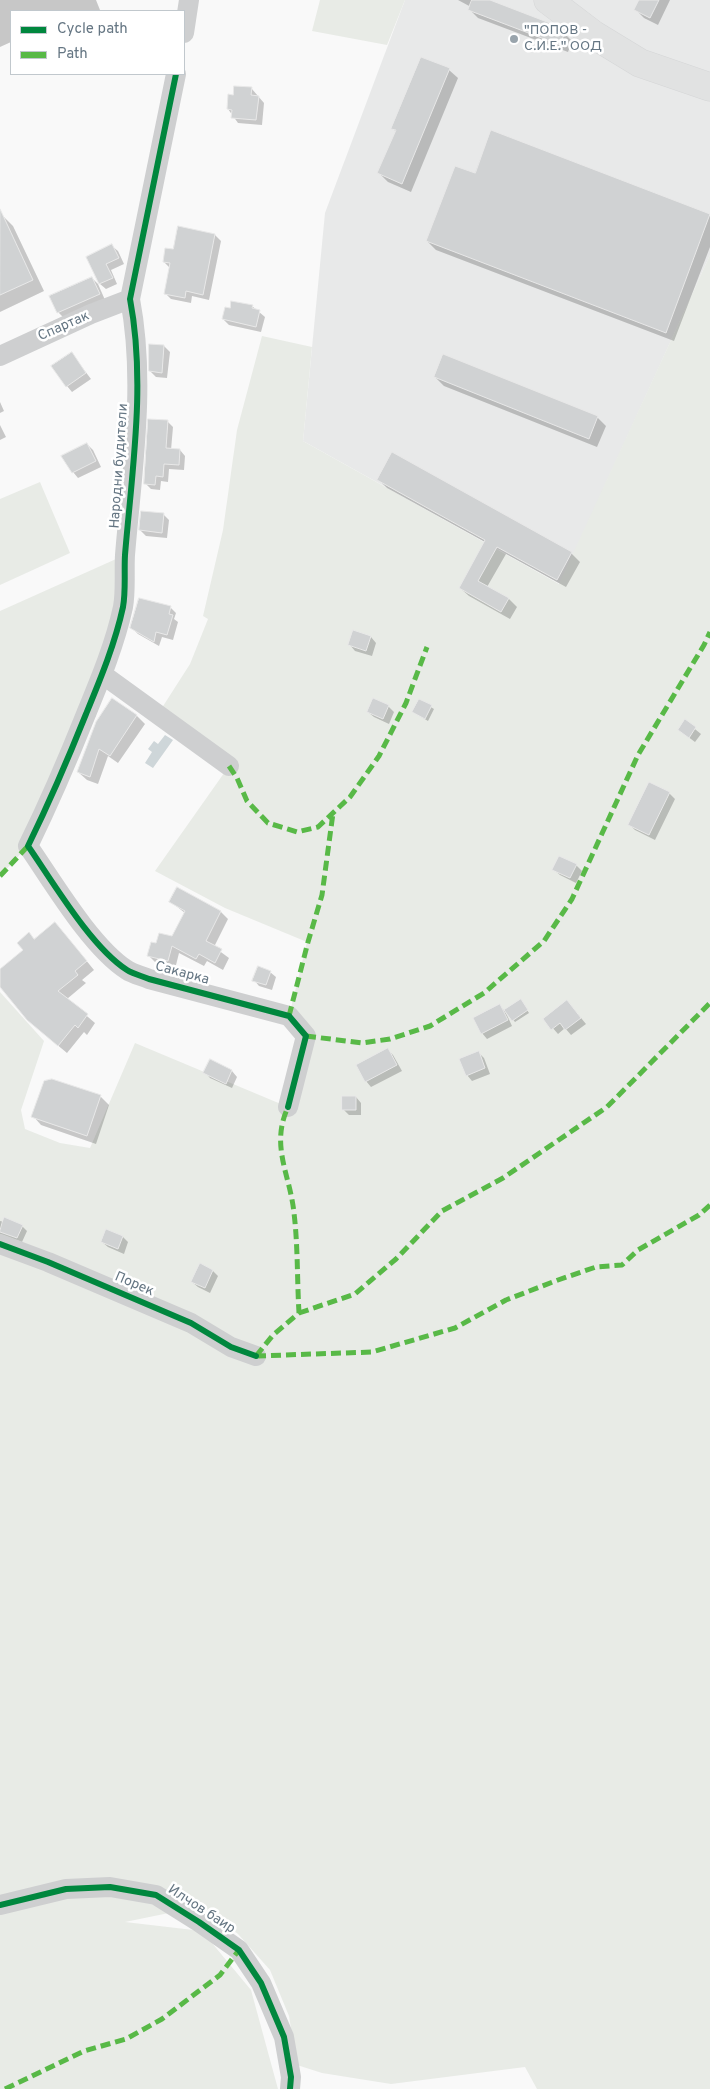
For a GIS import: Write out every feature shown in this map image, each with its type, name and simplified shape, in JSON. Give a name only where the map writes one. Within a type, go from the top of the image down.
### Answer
[{"type":"main road","points":[[548,0],[594,35],[640,63],[710,88]]},
{"type":"street","points":[[185,26],[189,0]]},
{"type":"street","name":"Народни будители","points":[[28,846],[57,784],[102,674],[123,606],[125,555],[132,499],[138,368],[136,328],[130,299],[176,75]]},
{"type":"street","name":"Спартак","points":[[0,356],[91,314],[130,299]]},
{"type":"street","points":[[102,674],[229,766]]},
{"type":"street","name":"Сакарка","points":[[28,846],[86,928],[108,954],[128,971],[148,979],[289,1016],[306,1036],[288,1107]]},
{"type":"street","name":"Порек","points":[[0,1244],[48,1262],[182,1319],[232,1347],[256,1356]]},
{"type":"street","name":"Илчов баир","points":[[0,1905],[66,1889],[110,1887],[156,1895],[199,1922],[239,1950],[261,1983],[284,2038],[291,2077],[290,2089]]},
{"type":"shaded area","points":[[320,0],[405,0],[387,45],[312,31]]},
{"type":"shaded area","points":[[405,0],[710,0],[710,255],[560,584],[303,441],[325,213]]},
{"type":"shaded area","points":[[710,255],[710,2089],[537,2089],[525,2067],[391,2084],[322,2073],[297,2065],[289,2016],[270,1970],[238,1934],[203,1906],[125,1922],[202,1931],[251,1990],[278,2089],[0,2089],[0,992],[44,1041],[21,1110],[25,1129],[60,1143],[90,1148],[135,1043],[288,1107],[306,1036],[289,1016],[307,942],[225,908],[155,871],[229,766],[158,714],[190,664],[208,619],[203,616],[223,530],[237,430],[262,336],[312,347],[303,441],[559,584]]},
{"type":"shaded area","points":[[40,482],[70,553],[0,585],[0,499]]},
{"type":"shaded area","points":[[125,555],[123,606],[28,846],[0,876],[0,611]]},
{"type":"shaded area","points":[[165,735],[173,740],[153,768],[145,763],[152,752],[148,749],[154,741],[158,744]]},
{"type":"building","points":[[472,0],[490,0],[555,25],[565,32],[560,45],[468,10]]},
{"type":"building","points":[[639,0],[659,0],[650,18],[634,10]]},
{"type":"building","points":[[421,57],[450,68],[402,184],[377,173],[396,130],[391,129]]},
{"type":"building","points":[[234,86],[252,87],[251,95],[259,96],[256,120],[231,118],[232,110],[227,109],[228,94],[233,95]]},
{"type":"building","points":[[491,130],[710,214],[666,333],[426,241],[455,166],[475,173]]},
{"type":"building","points":[[0,209],[33,280],[0,295]]},
{"type":"building","points":[[178,226],[215,234],[203,295],[186,291],[185,298],[164,294],[170,263],[163,262],[165,248],[173,249]]},
{"type":"building","points":[[112,244],[119,258],[106,264],[113,278],[99,284],[86,257]]},
{"type":"building","points":[[92,277],[100,294],[57,313],[49,296]]},
{"type":"building","points":[[231,301],[253,305],[252,308],[260,310],[256,327],[222,319],[225,307],[230,308]]},
{"type":"building","points":[[149,344],[164,345],[162,373],[149,371]]},
{"type":"building","points":[[72,352],[86,373],[66,387],[51,366]]},
{"type":"building","points":[[443,354],[598,416],[589,439],[434,377]]},
{"type":"building","points":[[148,419],[168,420],[166,448],[180,449],[179,465],[164,464],[163,477],[156,476],[155,485],[144,484]]},
{"type":"building","points":[[87,443],[96,461],[72,473],[61,456]]},
{"type":"building","points":[[392,452],[572,552],[557,580],[497,547],[478,581],[509,598],[501,612],[459,588],[485,540],[377,480]]},
{"type":"building","points":[[141,511],[164,513],[162,533],[139,530]]},
{"type":"building","points":[[139,598],[171,606],[169,614],[173,615],[167,635],[156,632],[154,642],[130,628]]},
{"type":"building","points":[[353,630],[371,636],[366,651],[348,645]]},
{"type":"building","points":[[112,698],[137,715],[110,756],[99,749],[90,777],[77,772],[96,722]]},
{"type":"building","points":[[373,698],[389,705],[383,719],[367,712]]},
{"type":"building","points":[[419,699],[432,705],[425,719],[412,712]]},
{"type":"building","points":[[685,719],[696,727],[689,738],[678,730]]},
{"type":"building","points":[[649,782],[670,792],[649,835],[628,825]]},
{"type":"building","points":[[559,856],[577,864],[570,878],[552,870]]},
{"type":"building","points":[[177,887],[221,911],[206,941],[222,949],[215,963],[199,954],[196,959],[172,946],[168,961],[147,956],[151,942],[156,943],[159,933],[172,936],[185,911],[169,902]]},
{"type":"building","points":[[55,922],[87,961],[75,971],[78,975],[58,991],[88,1014],[78,1028],[75,1025],[58,1046],[27,1020],[0,987],[0,969],[23,950],[17,943],[29,932],[34,939]]},
{"type":"building","points":[[258,966],[271,971],[266,985],[252,981]]},
{"type":"building","points":[[521,999],[528,1010],[512,1021],[504,1010]]},
{"type":"building","points":[[567,1000],[581,1018],[565,1030],[560,1023],[551,1030],[543,1019]]},
{"type":"building","points":[[500,1004],[508,1020],[481,1034],[473,1018]]},
{"type":"building","points":[[388,1048],[397,1065],[365,1082],[356,1065]]},
{"type":"building","points":[[479,1051],[485,1068],[466,1076],[459,1059]]},
{"type":"building","points":[[210,1059],[232,1070],[226,1084],[203,1073]]},
{"type":"building","points":[[52,1079],[101,1095],[87,1136],[31,1117],[44,1081]]},
{"type":"building","points":[[342,1096],[356,1096],[356,1110],[342,1110]]},
{"type":"building","points":[[4,1217],[23,1225],[17,1238],[0,1232]]},
{"type":"building","points":[[106,1229],[123,1236],[118,1249],[101,1242]]},
{"type":"building","points":[[200,1263],[213,1270],[205,1288],[191,1282]]},
{"type":"marked path","points":[[306,1036],[362,1043],[390,1039],[430,1026],[484,993],[544,941],[572,899],[638,755],[710,632]]},
{"type":"marked path","points":[[229,766],[237,778],[247,801],[268,823],[297,832],[318,827],[350,797],[379,756],[406,703],[427,647]]},
{"type":"marked path","points":[[289,1016],[322,895],[333,813]]},
{"type":"marked path","points":[[0,876],[28,846]]},
{"type":"marked path","points":[[299,1313],[355,1294],[396,1259],[442,1211],[503,1178],[607,1107],[710,1003]]},
{"type":"marked path","points":[[256,1356],[273,1335],[299,1313],[294,1213],[281,1147],[283,1121],[288,1107]]},
{"type":"marked path","points":[[256,1356],[372,1352],[455,1328],[506,1300],[558,1280],[596,1267],[622,1265],[638,1250],[699,1215],[710,1205]]},
{"type":"marked path","points":[[5,2089],[84,2051],[126,2039],[162,2019],[220,1975],[239,1950]]},
{"type":"cycle path","points":[[176,75],[130,299],[135,331],[137,395],[123,607],[97,688],[28,846],[86,930],[113,960],[127,970],[149,979],[289,1016],[306,1036],[288,1107]]},
{"type":"cycle path","points":[[0,1244],[48,1262],[191,1323],[231,1347],[256,1356]]},
{"type":"cycle path","points":[[0,1905],[66,1889],[110,1887],[156,1895],[199,1922],[239,1950],[261,1983],[284,2037],[291,2077],[290,2089]]},
{"type":"place","name":"\"ПОПОВ - С.И.Е.\" ООД","points":[[514,39]]}]
